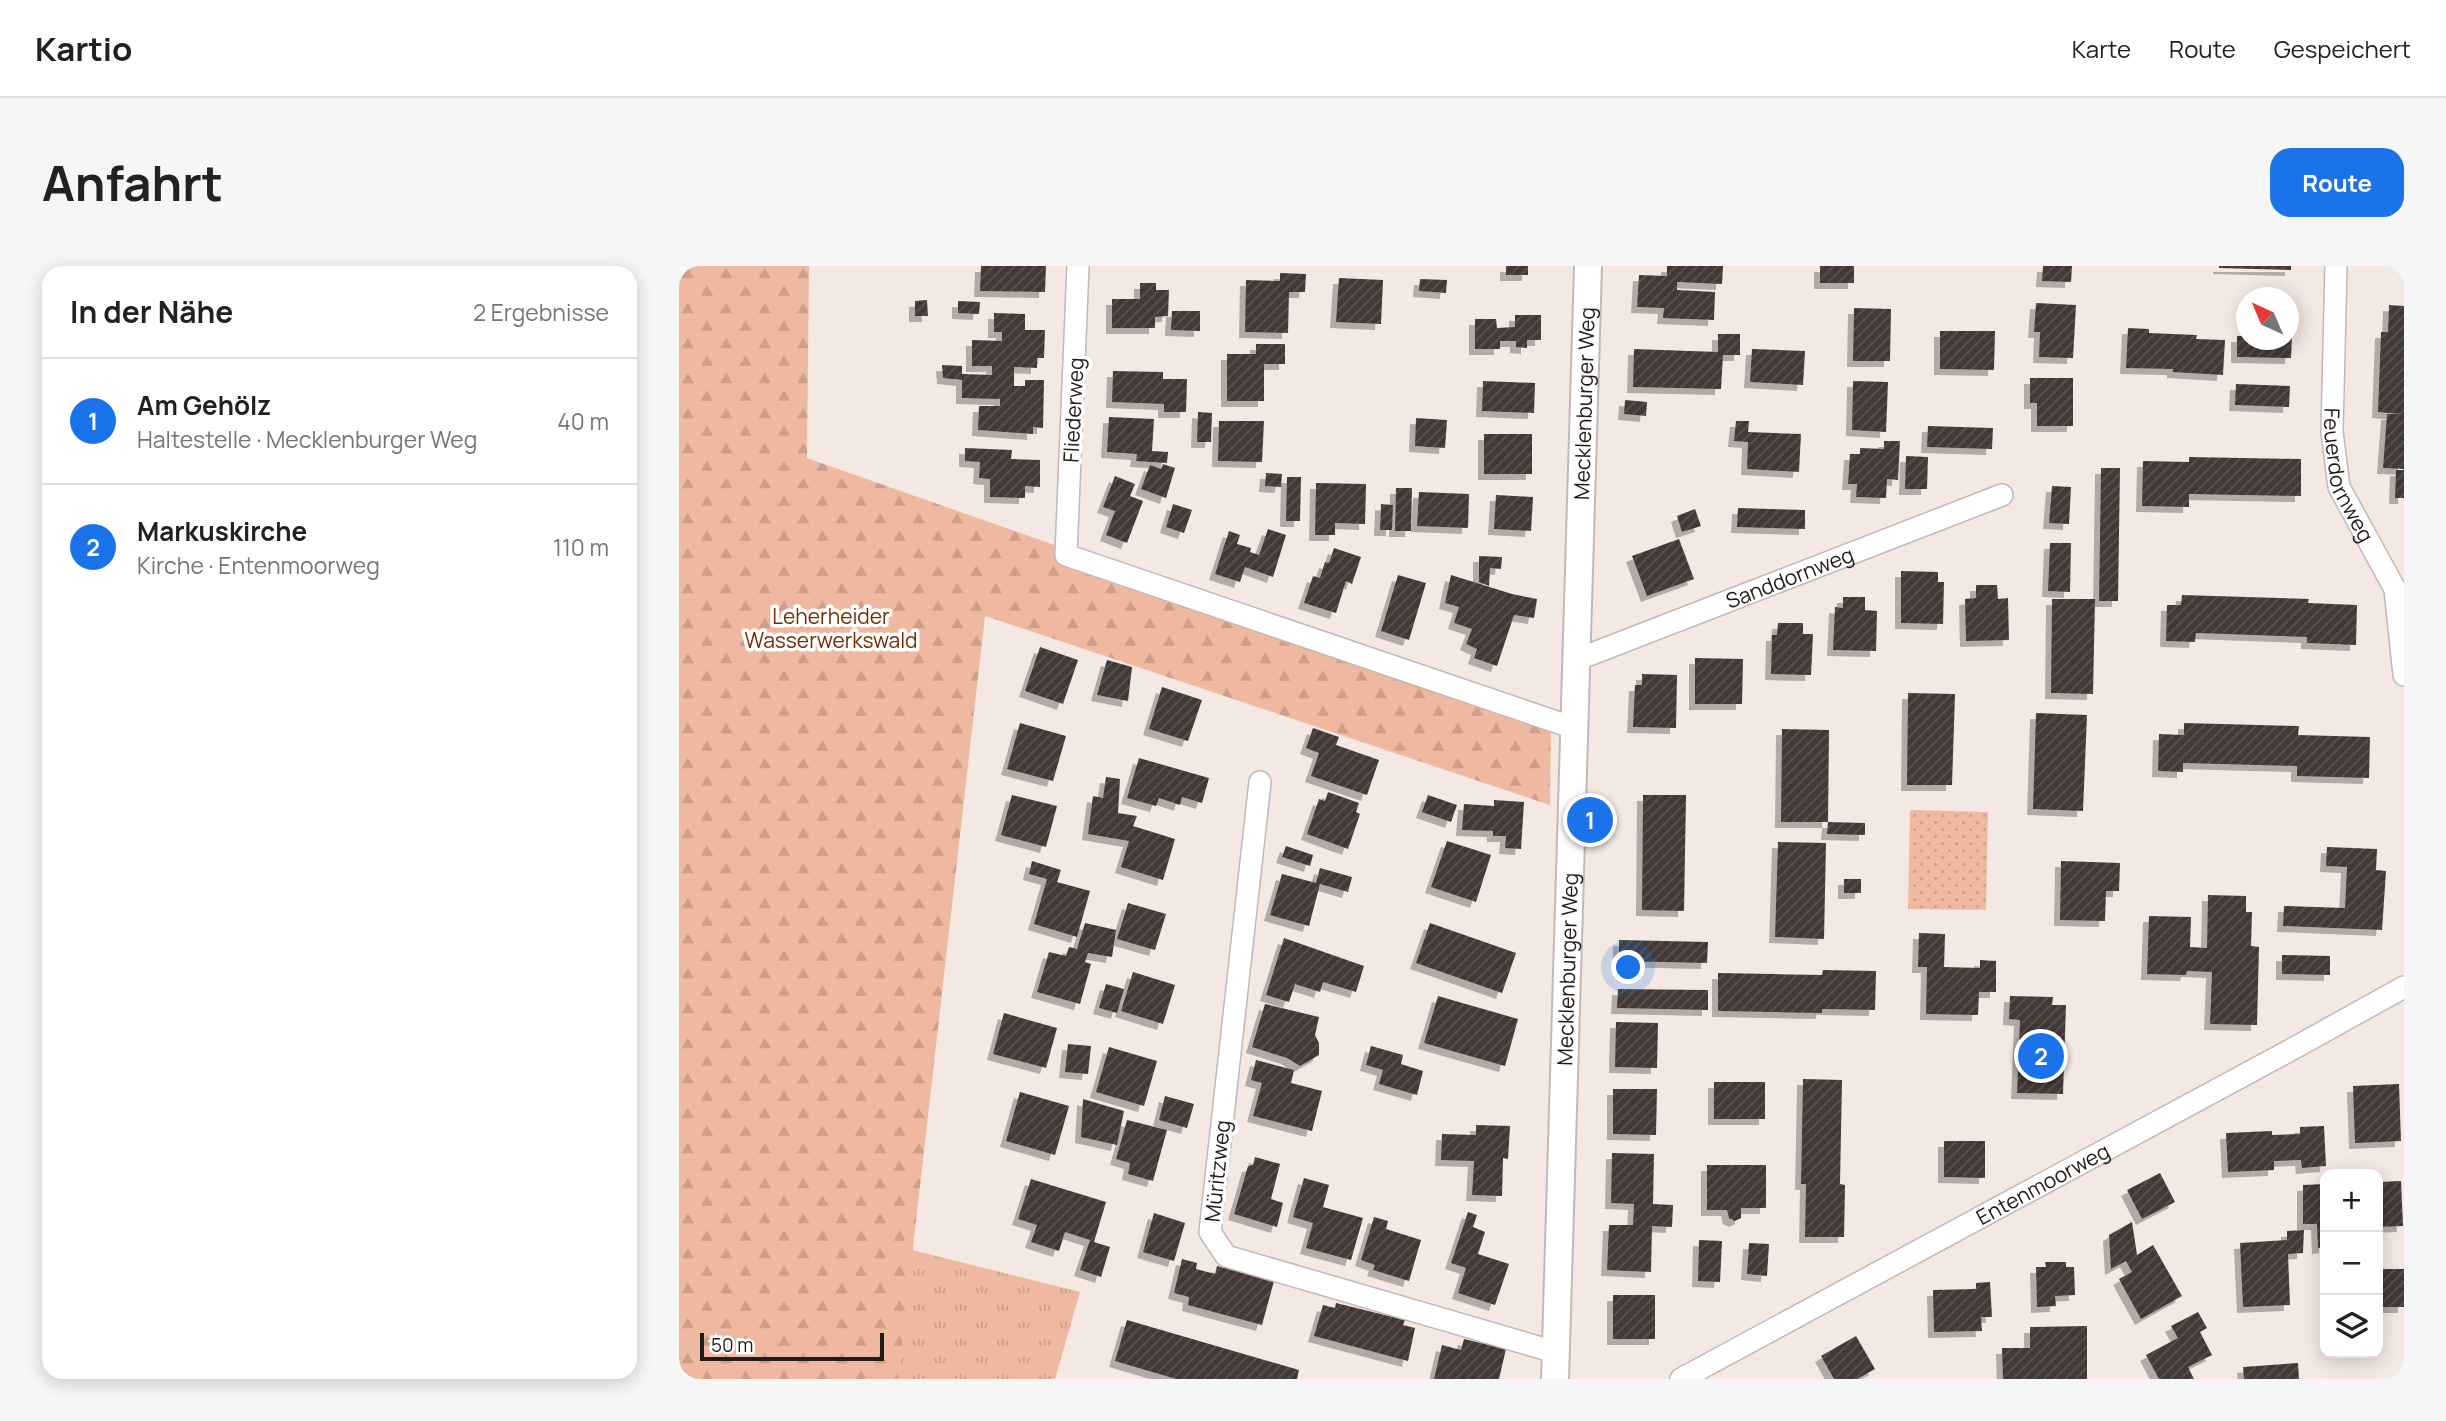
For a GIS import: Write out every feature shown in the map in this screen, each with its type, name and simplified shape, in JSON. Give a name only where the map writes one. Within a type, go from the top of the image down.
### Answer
[{"type":"street","name":"Fliederweg","points":[[1078,266],[1066,555],[1574,728]]},
{"type":"street","name":"Mecklenburger Weg","points":[[1555,1379],[1588,266]]},
{"type":"street","name":"Feuerdornweg","points":[[2336,266],[2332,432],[2339,487],[2395,589],[2404,675]]},
{"type":"street","name":"Sanddornweg","points":[[1576,660],[2002,495]]},
{"type":"street","name":"Müritzweg","points":[[1260,782],[1210,1232],[1226,1256],[1555,1352]]},
{"type":"street","name":"Entenmoorweg","points":[[1681,1379],[2404,987]]},
{"type":"green space","name":"Leherheider Wasserwerkswald","points":[[679,266],[809,266],[807,458],[1551,720],[1550,805],[985,616],[898,1379],[679,1379]]},
{"type":"green space","points":[[1910,810],[1988,812],[1986,910],[1908,909]]},
{"type":"green space","points":[[912,1250],[1080,1292],[1055,1379],[898,1379]]},
{"type":"building","points":[[981,266],[1046,266],[1045,292],[980,291]]},
{"type":"building","points":[[1506,266],[1528,266],[1528,275],[1506,275]]},
{"type":"building","points":[[1667,266],[1723,266],[1722,284],[1677,282],[1677,290],[1715,292],[1714,320],[1663,318],[1664,308],[1637,307],[1639,275],[1667,276]]},
{"type":"building","points":[[1820,266],[1854,266],[1854,283],[1820,283]]},
{"type":"building","points":[[2043,266],[2072,266],[2071,282],[2042,281]]},
{"type":"building","points":[[2291,266],[2291,270],[2219,268]]},
{"type":"building","points":[[1280,273],[1306,274],[1305,292],[1289,292],[1288,333],[1245,332],[1246,280],[1280,281]]},
{"type":"building","points":[[1339,278],[1383,280],[1381,324],[1336,322]]},
{"type":"building","points":[[1420,279],[1447,280],[1446,293],[1419,291]]},
{"type":"building","points":[[1140,283],[1156,283],[1156,290],[1169,290],[1168,316],[1155,317],[1155,328],[1112,328],[1112,299],[1140,299]]},
{"type":"building","points":[[927,300],[928,316],[915,316],[915,301]]},
{"type":"building","points":[[958,301],[980,302],[979,314],[958,313]]},
{"type":"building","points":[[2036,303],[2076,305],[2073,358],[2039,357],[2040,332],[2034,332]]},
{"type":"building","points":[[2389,305],[2404,306],[2404,469],[2383,468],[2387,414],[2401,414],[2378,412],[2381,332],[2388,332]]},
{"type":"building","points":[[1854,308],[1891,309],[1890,361],[1853,361]]},
{"type":"building","points":[[1172,311],[1200,311],[1200,331],[1171,330]]},
{"type":"building","points":[[994,313],[1025,314],[1025,330],[1045,330],[1044,358],[1037,358],[1037,368],[1014,367],[1014,386],[1025,386],[1025,380],[1044,380],[1043,428],[1033,427],[1033,434],[978,430],[979,406],[1000,406],[1000,399],[962,398],[962,380],[943,378],[942,365],[962,366],[962,374],[992,375],[992,366],[972,366],[972,340],[1002,341],[1002,332],[994,332]]},
{"type":"building","points":[[1515,315],[1541,315],[1541,340],[1527,340],[1527,348],[1516,347],[1516,341],[1500,341],[1500,349],[1475,349],[1475,319],[1496,319],[1497,328],[1515,327]]},
{"type":"building","points":[[2128,328],[2149,329],[2149,333],[2197,335],[2196,339],[2225,340],[2223,375],[2173,372],[2173,369],[2126,368]]},
{"type":"building","points":[[1940,331],[1995,331],[1994,370],[1940,369]]},
{"type":"building","points":[[1718,334],[1740,334],[1740,355],[1723,355],[1721,389],[1633,387],[1634,349],[1718,352]]},
{"type":"building","points":[[1256,344],[1285,344],[1285,364],[1264,364],[1264,401],[1227,401],[1227,354],[1256,354]]},
{"type":"building","points":[[1752,349],[1805,351],[1803,385],[1750,382]]},
{"type":"building","points":[[2237,350],[2291,350],[2291,358],[2237,357]]},
{"type":"building","points":[[1113,371],[1163,372],[1163,379],[1187,379],[1186,412],[1164,412],[1164,404],[1112,402]]},
{"type":"building","points":[[2030,378],[2073,378],[2073,426],[2037,426],[2037,403],[2030,403]]},
{"type":"building","points":[[1483,381],[1535,383],[1534,413],[1482,411]]},
{"type":"building","points":[[1853,381],[1888,382],[1886,432],[1852,430]]},
{"type":"building","points":[[2236,384],[2290,386],[2289,407],[2235,405]]},
{"type":"building","points":[[1625,400],[1647,402],[1646,416],[1624,414]]},
{"type":"building","points":[[1198,412],[1212,413],[1211,442],[1197,442]]},
{"type":"building","points":[[1109,417],[1154,419],[1152,451],[1168,452],[1167,463],[1136,461],[1137,454],[1107,452]]},
{"type":"building","points":[[1416,418],[1447,420],[1445,448],[1415,446]]},
{"type":"building","points":[[1219,421],[1264,421],[1262,462],[1218,461]]},
{"type":"building","points":[[1736,421],[1749,421],[1748,432],[1801,434],[1799,472],[1747,469],[1748,442],[1734,441]]},
{"type":"building","points":[[1928,426],[1993,428],[1992,449],[1927,447]]},
{"type":"building","points":[[1484,434],[1532,434],[1532,474],[1484,474]]},
{"type":"building","points":[[1884,441],[1900,441],[1898,480],[1887,479],[1886,498],[1856,497],[1857,484],[1848,484],[1850,454],[1860,454],[1860,448],[1884,449]]},
{"type":"building","points":[[965,448],[1012,450],[1011,459],[1040,460],[1040,487],[1025,486],[1025,498],[990,497],[990,479],[979,478],[980,462],[965,461]]},
{"type":"building","points":[[1906,456],[1928,457],[1927,489],[1905,489]]},
{"type":"building","points":[[2189,457],[2301,459],[2301,496],[2189,494],[2189,507],[2142,506],[2143,461],[2189,462]]},
{"type":"building","points":[[1163,464],[1175,468],[1166,498],[1141,489],[1150,465],[1161,469]]},
{"type":"building","points":[[2101,468],[2120,468],[2118,601],[2099,601]]},
{"type":"building","points":[[2396,470],[2404,470],[2404,498],[2395,498]]},
{"type":"building","points":[[1266,473],[1282,474],[1281,487],[1265,486]]},
{"type":"building","points":[[1115,476],[1135,484],[1130,496],[1143,501],[1127,543],[1106,535],[1115,511],[1103,507]]},
{"type":"building","points":[[1287,477],[1301,477],[1300,521],[1286,521]]},
{"type":"building","points":[[1316,483],[1366,484],[1365,524],[1335,523],[1335,535],[1315,535]]},
{"type":"building","points":[[2052,486],[2071,487],[2069,524],[2049,523]]},
{"type":"building","points":[[1396,488],[1412,488],[1411,531],[1395,531]]},
{"type":"building","points":[[1419,492],[1469,494],[1468,528],[1417,526]]},
{"type":"building","points":[[1496,495],[1533,497],[1531,531],[1494,529]]},
{"type":"building","points":[[1173,504],[1192,510],[1184,533],[1166,527]]},
{"type":"building","points":[[1381,504],[1393,505],[1392,530],[1380,530]]},
{"type":"building","points":[[1738,508],[1805,510],[1805,529],[1737,527]]},
{"type":"building","points":[[1695,509],[1701,526],[1682,532],[1677,516]]},
{"type":"building","points":[[1268,529],[1286,535],[1273,577],[1245,567],[1240,582],[1215,574],[1229,531],[1240,535],[1237,544],[1251,548],[1250,552],[1259,555]]},
{"type":"building","points":[[1679,539],[1694,579],[1647,596],[1632,556]]},
{"type":"building","points":[[2050,543],[2071,543],[2070,592],[2048,591]]},
{"type":"building","points":[[1334,548],[1361,557],[1352,584],[1346,581],[1336,613],[1304,603],[1313,576],[1320,578],[1325,562],[1329,563]]},
{"type":"building","points":[[1479,556],[1502,557],[1501,569],[1490,568],[1489,586],[1479,582]]},
{"type":"building","points":[[1901,571],[1938,572],[1938,582],[1944,582],[1943,624],[1901,623]]},
{"type":"building","points":[[1398,575],[1426,583],[1409,640],[1381,631]]},
{"type":"building","points":[[1451,575],[1537,599],[1534,618],[1514,615],[1497,666],[1474,658],[1477,649],[1466,644],[1472,629],[1454,623],[1459,607],[1445,603]]},
{"type":"building","points":[[1976,585],[1997,585],[1998,599],[2008,598],[2009,640],[1966,641],[1965,599],[1976,598]]},
{"type":"building","points":[[2182,595],[2309,599],[2308,603],[2357,605],[2356,645],[2307,643],[2307,637],[2196,633],[2195,642],[2166,641],[2167,605],[2181,605]]},
{"type":"building","points":[[1843,597],[1865,597],[1865,610],[1877,611],[1876,651],[1833,650],[1835,607],[1843,608]]},
{"type":"building","points":[[2052,599],[2095,599],[2093,694],[2051,693]]},
{"type":"building","points":[[1778,623],[1803,623],[1803,634],[1813,634],[1811,675],[1771,674],[1772,635],[1777,635]]},
{"type":"building","points":[[1040,647],[1078,660],[1063,704],[1025,691]]},
{"type":"building","points":[[1695,658],[1743,659],[1742,704],[1695,704]]},
{"type":"building","points":[[1107,660],[1132,667],[1128,701],[1097,695]]},
{"type":"building","points":[[1642,674],[1677,675],[1676,728],[1633,727],[1635,685],[1642,685]]},
{"type":"building","points":[[1162,687],[1202,700],[1188,741],[1149,729]]},
{"type":"building","points":[[1908,693],[1955,694],[1952,785],[1907,785]]},
{"type":"building","points":[[2036,713],[2087,715],[2083,811],[2033,809]]},
{"type":"building","points":[[1020,723],[1066,736],[1053,781],[1007,769]]},
{"type":"building","points":[[2184,723],[2299,726],[2298,735],[2370,737],[2369,778],[2297,776],[2297,766],[2183,763],[2183,772],[2158,771],[2159,734],[2184,735]]},
{"type":"building","points":[[1313,728],[1339,737],[1336,745],[1379,760],[1367,795],[1311,776],[1319,753],[1306,748]]},
{"type":"building","points":[[1782,729],[1829,730],[1828,822],[1781,822]]},
{"type":"building","points":[[1139,758],[1209,778],[1202,803],[1182,797],[1180,805],[1159,798],[1156,806],[1127,798]]},
{"type":"building","points":[[1106,777],[1120,779],[1118,813],[1137,816],[1133,826],[1175,839],[1163,880],[1121,867],[1129,841],[1088,834],[1093,796],[1103,798]]},
{"type":"building","points":[[1328,792],[1359,803],[1356,812],[1360,814],[1348,849],[1307,834],[1319,799],[1325,801]]},
{"type":"building","points":[[1012,795],[1057,806],[1046,847],[1001,835]]},
{"type":"building","points":[[1428,795],[1457,805],[1451,822],[1422,812]]},
{"type":"building","points":[[1643,795],[1686,795],[1684,911],[1642,910]]},
{"type":"building","points":[[1494,800],[1524,802],[1521,849],[1505,848],[1506,836],[1493,836],[1493,831],[1462,830],[1464,804],[1494,806]]},
{"type":"building","points":[[1828,822],[1865,823],[1865,835],[1827,834]]},
{"type":"building","points":[[1447,841],[1491,855],[1476,902],[1431,887]]},
{"type":"building","points":[[1778,842],[1826,843],[1824,939],[1775,937]]},
{"type":"building","points":[[1286,846],[1313,855],[1310,866],[1282,857]]},
{"type":"building","points":[[2327,847],[2377,849],[2376,870],[2386,871],[2382,930],[2283,926],[2284,906],[2345,908],[2347,867],[2326,866]]},
{"type":"building","points":[[1032,861],[1061,870],[1057,882],[1090,891],[1077,937],[1034,924],[1047,879],[1029,874]]},
{"type":"building","points":[[2061,861],[2120,863],[2119,891],[2106,891],[2105,921],[2060,920]]},
{"type":"building","points":[[1320,868],[1352,877],[1348,892],[1320,884],[1309,926],[1270,915],[1282,874],[1316,883]]},
{"type":"building","points":[[1844,879],[1861,879],[1861,893],[1844,893]]},
{"type":"building","points":[[2208,895],[2246,896],[2246,912],[2252,912],[2251,946],[2259,947],[2257,1025],[2210,1024],[2212,972],[2187,971],[2186,975],[2147,974],[2149,916],[2191,917],[2190,947],[2207,948]]},
{"type":"building","points":[[1128,903],[1166,914],[1155,950],[1117,939]]},
{"type":"building","points":[[1085,923],[1116,930],[1112,957],[1088,953],[1085,962],[1091,964],[1080,1004],[1037,992],[1049,952],[1066,956],[1069,947],[1077,949]]},
{"type":"building","points":[[1430,923],[1516,953],[1502,993],[1416,963]]},
{"type":"building","points":[[1919,933],[1945,934],[1944,967],[1980,968],[1980,960],[1996,961],[1996,992],[1979,992],[1978,1015],[1926,1014],[1927,967],[1918,967]]},
{"type":"building","points":[[1284,938],[1364,966],[1356,992],[1323,982],[1320,992],[1295,984],[1289,1002],[1266,995]]},
{"type":"building","points":[[1619,940],[1708,942],[1707,963],[1619,961]]},
{"type":"building","points":[[2282,955],[2330,956],[2330,975],[2282,974]]},
{"type":"building","points":[[1823,970],[1876,971],[1875,1010],[1822,1009],[1822,1013],[1718,1011],[1718,973],[1822,975]]},
{"type":"building","points":[[1133,972],[1175,985],[1163,1024],[1121,1011]]},
{"type":"building","points":[[1106,984],[1124,989],[1117,1013],[1099,1008]]},
{"type":"building","points":[[1618,989],[1708,990],[1708,1010],[1617,1008]]},
{"type":"building","points":[[1438,996],[1518,1019],[1505,1066],[1424,1043]]},
{"type":"building","points":[[2010,996],[2053,997],[2052,1005],[2066,1005],[2063,1094],[2017,1093],[2020,1020],[2009,1019]]},
{"type":"building","points":[[1265,1004],[1319,1017],[1315,1035],[1319,1043],[1319,1055],[1300,1066],[1287,1058],[1252,1047]]},
{"type":"building","points":[[1004,1013],[1057,1028],[1046,1068],[993,1054]]},
{"type":"building","points":[[1616,1022],[1658,1023],[1657,1068],[1615,1067]]},
{"type":"building","points":[[1068,1044],[1091,1046],[1088,1074],[1065,1072]]},
{"type":"building","points":[[1371,1046],[1403,1055],[1401,1064],[1423,1071],[1417,1095],[1379,1084],[1383,1070],[1366,1065]]},
{"type":"building","points":[[1109,1047],[1157,1061],[1144,1106],[1096,1092]]},
{"type":"building","points":[[1256,1060],[1294,1070],[1291,1083],[1322,1091],[1312,1131],[1253,1116],[1262,1083],[1251,1080]]},
{"type":"building","points":[[1803,1079],[1842,1080],[1840,1184],[1845,1185],[1844,1237],[1805,1237],[1806,1184],[1801,1184]]},
{"type":"building","points":[[1714,1082],[1765,1082],[1765,1119],[1714,1119]]},
{"type":"building","points":[[2399,1084],[2401,1141],[2355,1143],[2353,1086]]},
{"type":"building","points":[[1613,1089],[1657,1089],[1656,1135],[1613,1134]]},
{"type":"building","points":[[1020,1092],[1069,1106],[1055,1155],[1006,1141]]},
{"type":"building","points":[[1165,1096],[1194,1104],[1187,1128],[1159,1120]]},
{"type":"building","points":[[1083,1099],[1124,1111],[1117,1145],[1081,1137]]},
{"type":"building","points":[[1127,1120],[1167,1130],[1153,1181],[1128,1174],[1130,1163],[1116,1159]]},
{"type":"building","points":[[1476,1125],[1510,1126],[1508,1159],[1503,1158],[1502,1196],[1472,1195],[1474,1161],[1441,1160],[1442,1134],[1476,1135]]},
{"type":"building","points":[[2324,1126],[2326,1166],[2302,1168],[2301,1160],[2274,1161],[2274,1170],[2228,1172],[2226,1133],[2272,1131],[2272,1135],[2300,1134],[2300,1127]]},
{"type":"building","points":[[1944,1141],[1985,1141],[1985,1178],[1944,1177]]},
{"type":"building","points":[[1612,1153],[1654,1154],[1653,1204],[1673,1205],[1672,1227],[1652,1226],[1651,1272],[1607,1270],[1609,1225],[1633,1225],[1634,1204],[1611,1203]]},
{"type":"building","points":[[1255,1157],[1280,1164],[1271,1199],[1283,1203],[1277,1227],[1234,1214],[1248,1166],[1253,1165]]},
{"type":"building","points":[[1707,1165],[1766,1165],[1766,1208],[1741,1208],[1741,1218],[1735,1221],[1729,1218],[1727,1210],[1707,1210]]},
{"type":"building","points":[[2160,1173],[2175,1202],[2142,1219],[2127,1190]]},
{"type":"building","points":[[1304,1178],[1329,1185],[1323,1207],[1363,1218],[1351,1260],[1306,1248],[1313,1223],[1293,1217]]},
{"type":"building","points":[[1031,1179],[1106,1202],[1094,1242],[1110,1247],[1101,1277],[1080,1270],[1090,1240],[1065,1232],[1059,1251],[1031,1242],[1037,1225],[1018,1219]]},
{"type":"building","points":[[2401,1181],[2403,1226],[2383,1227],[2383,1182]]},
{"type":"building","points":[[2320,1184],[2320,1248],[2317,1224],[2303,1224],[2303,1185]]},
{"type":"building","points":[[1468,1212],[1477,1215],[1473,1227],[1485,1232],[1478,1254],[1509,1264],[1495,1305],[1458,1293],[1466,1268],[1451,1263]]},
{"type":"building","points":[[1154,1213],[1185,1223],[1174,1261],[1143,1252]]},
{"type":"building","points":[[1374,1217],[1388,1221],[1386,1229],[1421,1240],[1409,1281],[1373,1270],[1375,1265],[1361,1260]]},
{"type":"building","points":[[2132,1222],[2137,1255],[2153,1245],[2182,1296],[2141,1319],[2119,1279],[2132,1272],[2126,1261],[2111,1269],[2109,1235]]},
{"type":"building","points":[[2304,1230],[2303,1253],[2288,1254],[2290,1305],[2243,1307],[2240,1243],[2287,1240],[2287,1231]]},
{"type":"building","points":[[1699,1240],[1722,1241],[1720,1282],[1698,1281]]},
{"type":"building","points":[[1749,1243],[1769,1244],[1767,1276],[1747,1274]]},
{"type":"building","points":[[1182,1259],[1197,1263],[1196,1269],[1215,1274],[1217,1266],[1274,1281],[1262,1325],[1188,1305],[1189,1297],[1174,1293]]},
{"type":"building","points":[[2045,1262],[2066,1262],[2066,1267],[2074,1267],[2075,1295],[2055,1296],[2056,1306],[2037,1307],[2036,1267],[2046,1267]]},
{"type":"building","points":[[2383,1269],[2404,1269],[2404,1307],[2383,1307]]},
{"type":"building","points":[[1990,1282],[1992,1317],[1981,1317],[1982,1331],[1934,1332],[1933,1290],[1976,1289],[1976,1283]]},
{"type":"building","points":[[1613,1295],[1655,1295],[1655,1339],[1613,1339]]},
{"type":"building","points":[[1336,1303],[1405,1320],[1403,1325],[1415,1328],[1408,1361],[1314,1336],[1323,1305],[1335,1308]]},
{"type":"building","points":[[2198,1312],[2207,1328],[2200,1332],[2212,1355],[2188,1367],[2194,1379],[2159,1379],[2146,1355],[2178,1338],[2171,1326]]},
{"type":"building","points":[[1127,1320],[1299,1370],[1297,1379],[1176,1379],[1115,1361]]},
{"type":"building","points":[[2087,1326],[2087,1379],[2003,1379],[2002,1348],[2030,1348],[2030,1327]]},
{"type":"building","points":[[1856,1336],[1875,1369],[1857,1379],[1834,1379],[1821,1356]]},
{"type":"building","points":[[1464,1339],[1506,1349],[1499,1379],[1434,1379],[1442,1345],[1461,1350]]},
{"type":"building","points":[[2298,1363],[2299,1379],[2244,1379],[2243,1367]]},
{"type":"place","name":"Am Gehölz","points":[[1590,820]]},
{"type":"place","name":"Markuskirche","points":[[2041,1056]]}]
